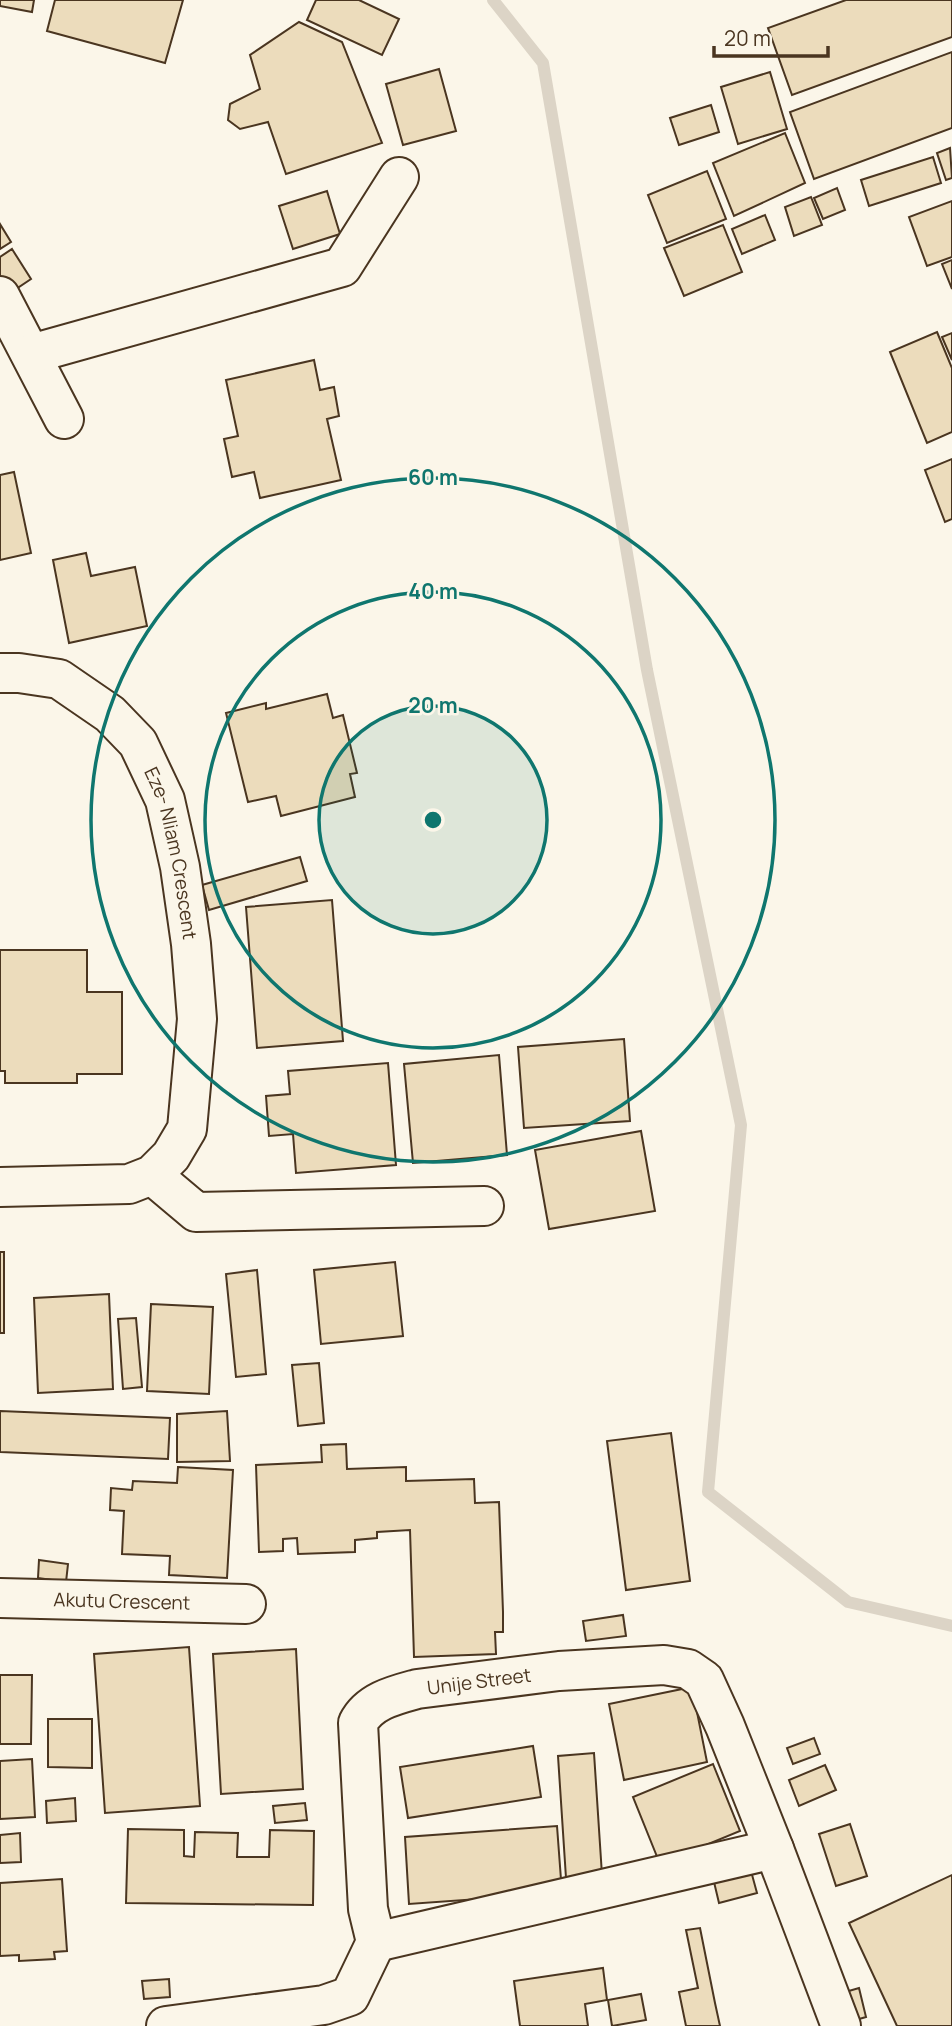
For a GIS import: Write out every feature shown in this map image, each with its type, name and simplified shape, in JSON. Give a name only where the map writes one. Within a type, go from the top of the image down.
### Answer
[{"type":"street","points":[[31,354],[342,267],[399,177]]},
{"type":"street","points":[[0,296],[64,419]]},
{"type":"street","name":"Eze- Nliam Crescent","points":[[0,673],[59,679],[110,714],[138,743],[165,800],[180,867],[191,944],[197,1019],[187,1129],[171,1156],[152,1175]]},
{"type":"street","points":[[0,1187],[129,1184],[152,1175],[197,1212],[484,1206]]},
{"type":"street","name":"Akutu Crescent","points":[[0,1598],[246,1604]]},
{"type":"street","name":"Unije Street","points":[[376,1942],[368,1909],[358,1723],[362,1716],[377,1703],[417,1689],[559,1671],[664,1665],[688,1670],[704,1680],[774,1849],[841,2026]]},
{"type":"street","points":[[166,2026],[324,2005],[350,1996],[376,1942],[774,1849]]},
{"type":"building","points":[[0,0],[34,0],[32,12],[0,6]]},
{"type":"building","points":[[55,0],[183,0],[165,63],[47,31]]},
{"type":"building","points":[[316,0],[359,0],[399,19],[382,55],[307,20]]},
{"type":"building","points":[[846,0],[952,0],[952,37],[792,95],[768,28]]},
{"type":"building","points":[[299,22],[342,42],[382,143],[286,174],[268,122],[240,129],[228,120],[230,104],[260,89],[250,55]]},
{"type":"building","points":[[952,52],[952,128],[814,179],[790,112]]},
{"type":"building","points":[[439,69],[456,131],[403,145],[386,84]]},
{"type":"building","points":[[770,72],[787,129],[738,144],[721,87]]},
{"type":"building","points":[[711,105],[719,132],[679,145],[670,118]]},
{"type":"building","points":[[785,133],[805,183],[734,216],[713,163]]},
{"type":"building","points":[[950,148],[952,178],[946,180],[937,153]]},
{"type":"building","points":[[933,157],[941,183],[869,206],[861,180]]},
{"type":"building","points":[[707,171],[726,219],[667,243],[648,195]]},
{"type":"building","points":[[837,188],[845,210],[823,219],[814,198]]},
{"type":"building","points":[[327,191],[340,234],[293,249],[279,206]]},
{"type":"building","points":[[811,197],[822,225],[794,236],[785,207]]},
{"type":"building","points":[[952,201],[952,257],[927,266],[909,217]]},
{"type":"building","points":[[765,215],[775,240],[742,254],[732,229]]},
{"type":"building","points":[[0,224],[11,242],[0,249]]},
{"type":"building","points":[[723,225],[742,272],[684,296],[664,248]]},
{"type":"building","points":[[12,249],[31,279],[10,293],[0,278],[0,257]]},
{"type":"building","points":[[952,260],[952,289],[942,264]]},
{"type":"building","points":[[937,332],[952,368],[952,432],[927,443],[890,352]]},
{"type":"building","points":[[952,333],[952,360],[942,337]]},
{"type":"building","points":[[314,360],[320,390],[334,387],[339,416],[327,419],[341,480],[260,498],[254,472],[232,477],[224,439],[238,436],[226,380]]},
{"type":"building","points":[[952,459],[952,519],[945,522],[925,470]]},
{"type":"building","points":[[14,472],[31,553],[0,560],[0,475]]},
{"type":"building","points":[[86,553],[91,576],[135,567],[147,626],[69,643],[53,560]]},
{"type":"building","points":[[327,694],[333,718],[343,715],[357,773],[350,774],[355,797],[281,816],[276,796],[248,802],[226,713],[266,703],[266,709]]},
{"type":"building","points":[[300,857],[307,881],[209,910],[202,885]]},
{"type":"building","points":[[332,900],[343,1041],[257,1048],[246,907]]},
{"type":"building","points":[[0,950],[87,950],[87,992],[122,992],[122,1074],[77,1074],[77,1083],[5,1083],[5,1071],[0,1071]]},
{"type":"building","points":[[624,1039],[630,1121],[524,1128],[518,1047]]},
{"type":"building","points":[[499,1055],[507,1155],[413,1163],[404,1064]]},
{"type":"building","points":[[388,1063],[396,1165],[296,1173],[293,1134],[269,1136],[266,1096],[290,1094],[288,1071]]},
{"type":"building","points":[[641,1131],[655,1211],[549,1229],[535,1150]]},
{"type":"building","points":[[0,1252],[4,1252],[4,1333],[0,1333]]},
{"type":"building","points":[[395,1262],[403,1336],[321,1344],[314,1270]]},
{"type":"building","points":[[257,1270],[266,1374],[236,1377],[226,1274]]},
{"type":"building","points":[[109,1294],[113,1389],[38,1393],[34,1298]]},
{"type":"building","points":[[151,1304],[213,1307],[209,1394],[147,1391]]},
{"type":"building","points":[[136,1318],[142,1387],[123,1389],[118,1319]]},
{"type":"building","points":[[319,1363],[324,1423],[298,1426],[292,1365]]},
{"type":"building","points":[[0,1411],[170,1418],[168,1459],[0,1452]]},
{"type":"building","points":[[227,1411],[230,1461],[177,1462],[177,1414]]},
{"type":"building","points":[[671,1433],[690,1581],[626,1590],[607,1441]]},
{"type":"building","points":[[346,1444],[347,1469],[406,1467],[406,1481],[474,1479],[475,1503],[499,1502],[503,1632],[495,1632],[496,1654],[414,1657],[410,1530],[377,1532],[377,1538],[355,1540],[355,1552],[298,1554],[297,1538],[283,1539],[283,1551],[259,1552],[256,1465],[322,1462],[321,1445]]},
{"type":"building","points":[[178,1467],[233,1470],[227,1578],[169,1575],[170,1556],[122,1554],[124,1511],[110,1510],[111,1488],[132,1490],[133,1481],[177,1483]]},
{"type":"building","points":[[39,1560],[68,1564],[66,1582],[38,1578]]},
{"type":"building","points":[[623,1615],[626,1636],[586,1641],[583,1621]]},
{"type":"building","points":[[189,1647],[200,1806],[105,1813],[94,1654]]},
{"type":"building","points":[[296,1649],[303,1789],[221,1794],[213,1654]]},
{"type":"building","points":[[0,1675],[32,1675],[31,1744],[0,1744]]},
{"type":"building","points":[[692,1687],[707,1762],[624,1780],[609,1704]]},
{"type":"building","points":[[48,1719],[92,1719],[92,1768],[48,1767]]},
{"type":"building","points":[[814,1738],[820,1754],[793,1764],[787,1748]]},
{"type":"building","points":[[533,1746],[541,1797],[408,1818],[400,1767]]},
{"type":"building","points":[[594,1753],[602,1875],[566,1878],[558,1756]]},
{"type":"building","points":[[32,1759],[35,1817],[0,1819],[0,1761]]},
{"type":"building","points":[[713,1764],[740,1831],[660,1864],[633,1797]]},
{"type":"building","points":[[825,1765],[836,1790],[799,1806],[789,1780]]},
{"type":"building","points":[[75,1798],[76,1821],[47,1823],[46,1801]]},
{"type":"building","points":[[305,1803],[307,1820],[275,1823],[273,1806]]},
{"type":"building","points":[[850,1824],[867,1876],[836,1886],[819,1834]]},
{"type":"building","points":[[557,1826],[562,1893],[409,1904],[405,1837]]},
{"type":"building","points":[[128,1829],[184,1830],[184,1856],[194,1857],[195,1832],[238,1833],[237,1857],[269,1857],[270,1830],[314,1831],[313,1905],[126,1903]]},
{"type":"building","points":[[20,1833],[21,1862],[0,1863],[0,1835]]},
{"type":"building","points":[[751,1871],[757,1893],[719,1903],[714,1882]]},
{"type":"building","points":[[952,1875],[952,2026],[897,2026],[849,1923]]},
{"type":"building","points":[[62,1879],[67,1951],[54,1952],[55,1959],[19,1961],[19,1955],[0,1956],[0,1883]]},
{"type":"building","points":[[700,1928],[720,2026],[686,2026],[679,1992],[698,1988],[686,1930]]},
{"type":"building","points":[[603,1968],[607,2000],[585,2004],[588,2026],[520,2026],[514,1981]]},
{"type":"building","points":[[169,1979],[170,1997],[144,1999],[142,1981]]},
{"type":"building","points":[[859,1988],[866,2017],[842,2024],[835,1995]]},
{"type":"building","points":[[641,1994],[646,2020],[612,2026],[608,2000]]},
{"type":"waterway","points":[[493,0],[543,63],[647,670],[741,1125],[708,1492],[848,1602],[952,1626]]}]
